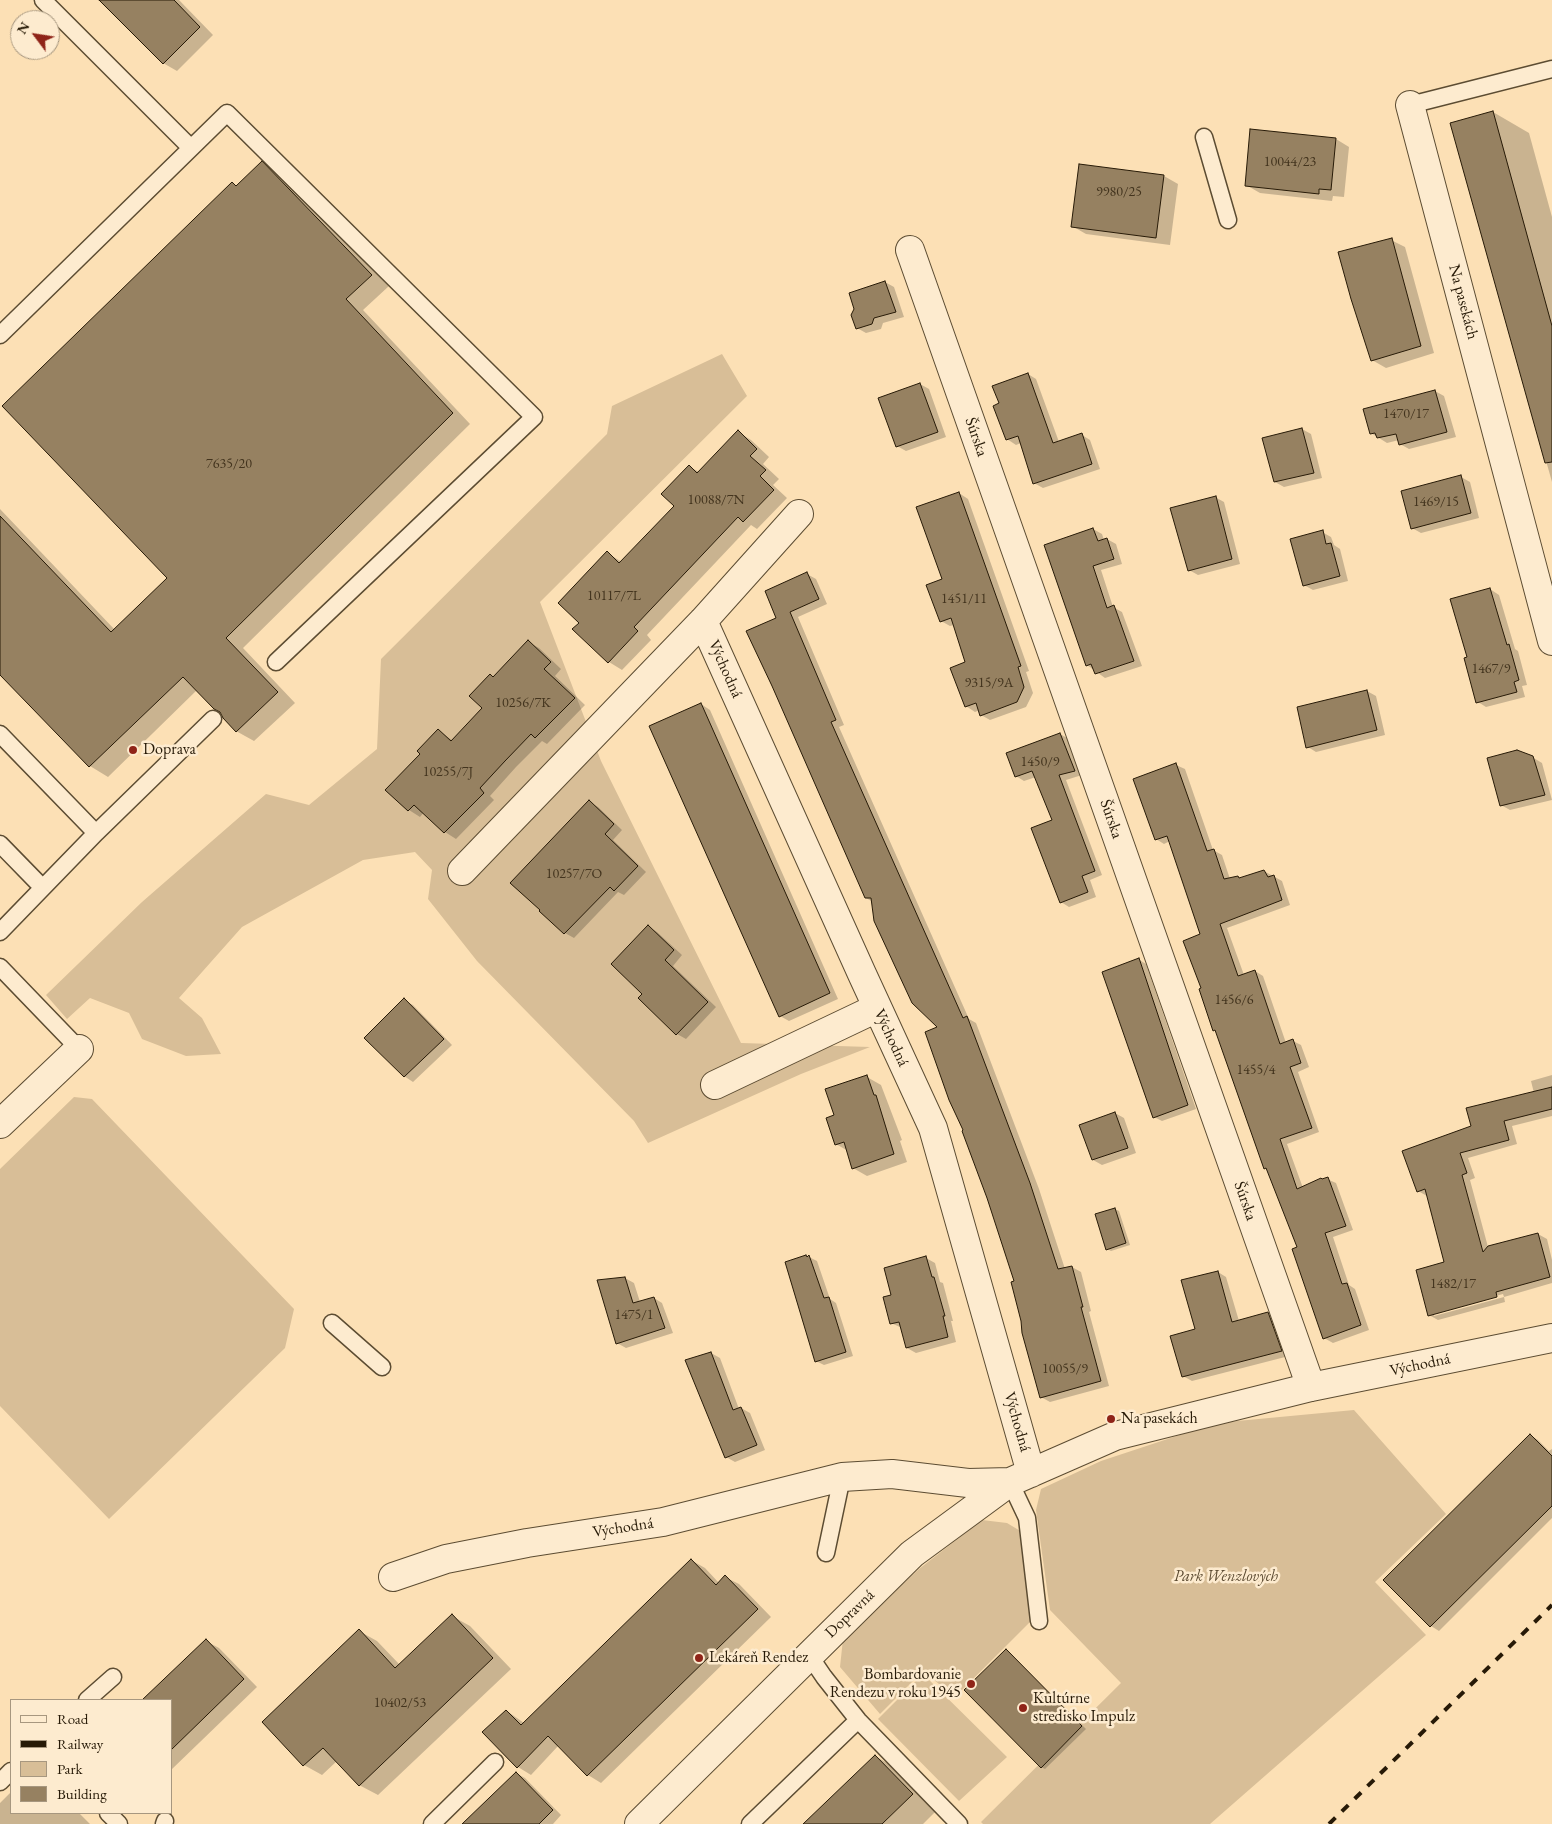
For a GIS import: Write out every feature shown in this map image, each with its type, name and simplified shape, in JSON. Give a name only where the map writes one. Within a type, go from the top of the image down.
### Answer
[{"type":"street","name":"Na pasekách","points":[[1410,105],[1552,641]]},
{"type":"street","name":"Šúrska","points":[[910,250],[1311,1387]]},
{"type":"street","name":"Východná","points":[[462,871],[703,621],[799,514]]},
{"type":"street","name":"Východná","points":[[703,621],[933,1128],[1021,1478]]},
{"type":"street","points":[[715,1085],[877,1008]]},
{"type":"street","points":[[0,1124],[79,1049]]},
{"type":"street","name":"Východná","points":[[393,1577],[446,1559],[528,1543],[663,1522],[842,1477],[892,1474],[968,1482],[1021,1478],[1115,1436],[1311,1387],[1552,1338]]},
{"type":"street","name":"Dopravná","points":[[639,1824],[912,1554],[1021,1478]]},
{"type":"lane","points":[[43,0],[191,148]]},
{"type":"lane","name":"Na pasekách","points":[[1410,105],[1552,69]]},
{"type":"lane","points":[[0,335],[227,113],[534,417],[276,662]]},
{"type":"lane","points":[[1204,137],[1228,220]]},
{"type":"lane","points":[[0,932],[96,833],[213,719]]},
{"type":"lane","points":[[0,734],[96,833]]},
{"type":"lane","points":[[0,844],[42,887]]},
{"type":"lane","points":[[0,967],[79,1049]]},
{"type":"lane","points":[[332,1323],[382,1367]]},
{"type":"lane","points":[[826,1553],[842,1477]]},
{"type":"lane","points":[[1021,1478],[1039,1620]]},
{"type":"lane","points":[[808,1655],[858,1720],[959,1824]]},
{"type":"lane","points":[[88,1699],[113,1677]]},
{"type":"lane","points":[[750,1824],[858,1720]]},
{"type":"lane","points":[[432,1824],[494,1762]]},
{"type":"lane","points":[[0,1782],[10,1772]]},
{"type":"lane","points":[[109,1814],[119,1824]]},
{"type":"green space","points":[[722,354],[747,396],[540,602],[601,761],[741,1043],[870,1047],[801,1074],[648,1143],[634,1121],[477,961],[428,899],[432,870],[415,852],[363,860],[242,927],[179,998],[202,1018],[221,1054],[186,1056],[142,1039],[129,1013],[90,998],[67,1019],[46,995],[142,902],[266,794],[309,805],[377,749],[381,659],[607,434],[612,406]]},
{"type":"green space","points":[[74,1097],[92,1099],[294,1309],[285,1348],[109,1519],[0,1406],[0,1169]]},
{"type":"green space","name":"Park Wenzlových","points":[[1354,1410],[1446,1514],[1375,1582],[1426,1635],[1210,1824],[983,1824],[981,1822],[1121,1683],[1050,1610],[1036,1510],[1041,1489],[1101,1461],[1216,1423]]},
{"type":"green space","points":[[982,1520],[1007,1523],[1022,1532],[1031,1621],[955,1697],[923,1671],[880,1714],[840,1667],[843,1639],[919,1569]]},
{"type":"green space","points":[[923,1674],[1007,1757],[959,1801],[878,1719]]},
{"type":"building","points":[[99,0],[174,0],[200,27],[163,64]]},
{"type":"building","points":[[1493,111],[1552,326],[1552,462],[1545,463],[1450,123]]},
{"type":"building","points":[[1250,129],[1336,138],[1331,190],[1319,189],[1319,194],[1245,186]]},
{"type":"building","points":[[262,161],[372,275],[346,299],[453,413],[226,638],[278,692],[236,732],[220,712],[214,709],[183,677],[89,767],[0,675],[0,516],[111,632],[167,578],[2,406],[232,182],[236,186]]},
{"type":"building","points":[[1079,164],[1164,175],[1156,238],[1071,227]]},
{"type":"building","points":[[1392,238],[1421,346],[1371,361],[1338,252]]},
{"type":"building","points":[[885,281],[896,312],[874,318],[872,324],[856,329],[851,315],[854,309],[849,293]]},
{"type":"building","points":[[1028,373],[1053,443],[1082,433],[1092,464],[1033,484],[1018,436],[1006,440],[993,406],[999,403],[992,386]]},
{"type":"building","points":[[920,383],[938,432],[896,447],[878,398]]},
{"type":"building","points":[[1435,390],[1447,432],[1399,445],[1396,434],[1377,438],[1375,433],[1370,434],[1363,409]]},
{"type":"building","points":[[1302,428],[1314,473],[1274,482],[1262,438]]},
{"type":"building","points":[[738,430],[757,449],[750,456],[766,470],[760,476],[774,490],[743,522],[738,517],[634,627],[638,631],[608,663],[572,629],[579,623],[558,603],[607,551],[619,563],[674,506],[661,494],[689,465],[697,473]]},
{"type":"building","points":[[1461,475],[1471,513],[1411,529],[1401,491]]},
{"type":"building","points":[[959,492],[1021,666],[1018,667],[1024,687],[1017,702],[980,716],[976,703],[965,707],[950,668],[965,662],[951,618],[940,622],[926,585],[942,579],[916,507]]},
{"type":"building","points":[[1216,496],[1232,559],[1188,571],[1170,508]]},
{"type":"building","points":[[1093,528],[1098,541],[1107,538],[1114,559],[1093,566],[1107,608],[1114,605],[1134,661],[1095,674],[1091,664],[1086,666],[1044,545]]},
{"type":"building","points":[[1323,530],[1326,544],[1331,543],[1340,576],[1303,586],[1290,539]]},
{"type":"building","points":[[807,572],[819,599],[790,612],[836,720],[831,722],[963,1018],[967,1016],[1030,1183],[1058,1269],[1072,1266],[1101,1381],[1040,1398],[1022,1333],[1021,1321],[1011,1282],[1014,1281],[963,1130],[949,1100],[925,1032],[937,1027],[912,1003],[874,921],[871,898],[865,898],[746,631],[776,618],[765,591]]},
{"type":"building","points":[[1490,588],[1519,680],[1514,682],[1517,692],[1476,703],[1464,658],[1467,657],[1450,599]]},
{"type":"building","points":[[528,640],[551,662],[544,669],[575,698],[535,738],[531,734],[480,788],[484,793],[444,833],[414,805],[408,811],[385,790],[420,754],[417,751],[438,729],[451,741],[482,708],[469,696],[490,674],[493,677]]},
{"type":"building","points":[[1367,690],[1377,730],[1306,748],[1297,707]]},
{"type":"building","points":[[701,703],[830,993],[779,1017],[649,726]]},
{"type":"building","points":[[1060,733],[1075,771],[1059,775],[1095,871],[1082,876],[1088,892],[1060,903],[1031,828],[1052,820],[1032,771],[1015,777],[1006,753]]},
{"type":"building","points":[[1517,750],[1533,756],[1545,795],[1500,806],[1487,758]]},
{"type":"building","points":[[1176,763],[1207,851],[1214,849],[1224,879],[1238,876],[1239,878],[1264,870],[1268,877],[1274,875],[1282,900],[1220,924],[1238,976],[1255,970],[1280,1044],[1293,1039],[1301,1063],[1290,1067],[1312,1128],[1280,1139],[1297,1189],[1321,1178],[1328,1177],[1346,1226],[1325,1233],[1342,1284],[1347,1283],[1361,1325],[1323,1339],[1292,1249],[1297,1247],[1266,1168],[1264,1169],[1215,1030],[1213,1031],[1199,989],[1201,988],[1183,941],[1200,934],[1167,836],[1155,840],[1133,779]]},
{"type":"building","points":[[589,800],[614,824],[605,834],[638,866],[614,891],[610,887],[564,934],[510,883]]},
{"type":"building","points":[[648,925],[674,950],[665,960],[708,1002],[676,1035],[638,998],[642,994],[611,964]]},
{"type":"building","points":[[1139,958],[1188,1105],[1153,1118],[1102,972]]},
{"type":"building","points":[[404,998],[444,1039],[404,1077],[364,1038]]},
{"type":"building","points":[[867,1075],[874,1095],[876,1095],[894,1154],[852,1169],[844,1142],[835,1145],[826,1118],[834,1115],[825,1089]]},
{"type":"building","points":[[1552,1087],[1552,1109],[1504,1121],[1509,1140],[1460,1153],[1467,1173],[1462,1175],[1483,1252],[1488,1246],[1538,1233],[1550,1277],[1496,1292],[1497,1297],[1428,1316],[1416,1270],[1444,1262],[1425,1189],[1417,1192],[1402,1151],[1471,1126],[1466,1108]]},
{"type":"building","points":[[1115,1112],[1128,1148],[1092,1160],[1079,1125]]},
{"type":"building","points":[[1115,1208],[1126,1243],[1106,1250],[1095,1214]]},
{"type":"building","points":[[806,1255],[807,1257],[809,1255],[824,1298],[829,1297],[846,1352],[815,1362],[785,1262]]},
{"type":"building","points":[[926,1256],[945,1316],[943,1316],[948,1337],[906,1348],[899,1322],[890,1324],[883,1297],[891,1295],[884,1268]]},
{"type":"building","points":[[1218,1271],[1232,1322],[1268,1312],[1282,1351],[1182,1377],[1170,1336],[1195,1329],[1181,1280]]},
{"type":"building","points":[[625,1277],[633,1303],[654,1297],[665,1328],[616,1344],[597,1280]]},
{"type":"building","points":[[711,1352],[733,1410],[741,1407],[757,1445],[725,1458],[685,1360]]},
{"type":"building","points":[[1530,1434],[1552,1456],[1552,1506],[1430,1627],[1383,1580]]},
{"type":"building","points":[[691,1559],[716,1585],[725,1575],[758,1609],[587,1776],[548,1736],[517,1768],[482,1732],[506,1710],[521,1725]]},
{"type":"building","points":[[452,1614],[493,1658],[359,1786],[323,1748],[303,1766],[262,1722],[359,1629],[395,1668]]},
{"type":"building","points":[[206,1639],[244,1679],[172,1749],[172,1699],[143,1699]]},
{"type":"building","name":"Kultúrne stredisko Impulz","points":[[1006,1649],[1082,1726],[1041,1768],[964,1690]]},
{"type":"building","points":[[875,1755],[913,1794],[882,1824],[803,1824]]},
{"type":"building","points":[[516,1772],[553,1810],[539,1824],[462,1824]]},
{"type":"railway","points":[[1329,1824],[1552,1605]]},
{"type":"place","name":"Doprava","points":[[133,750]]},
{"type":"place","name":"Na pasekách","points":[[1111,1419]]},
{"type":"place","name":"Lekáreň Rendez","points":[[699,1658]]},
{"type":"place","name":"Bombardovanie Rendezu v roku 1945","points":[[971,1684]]},
{"type":"place","name":"Kultúrne stredisko Impulz","points":[[1023,1708]]}]
